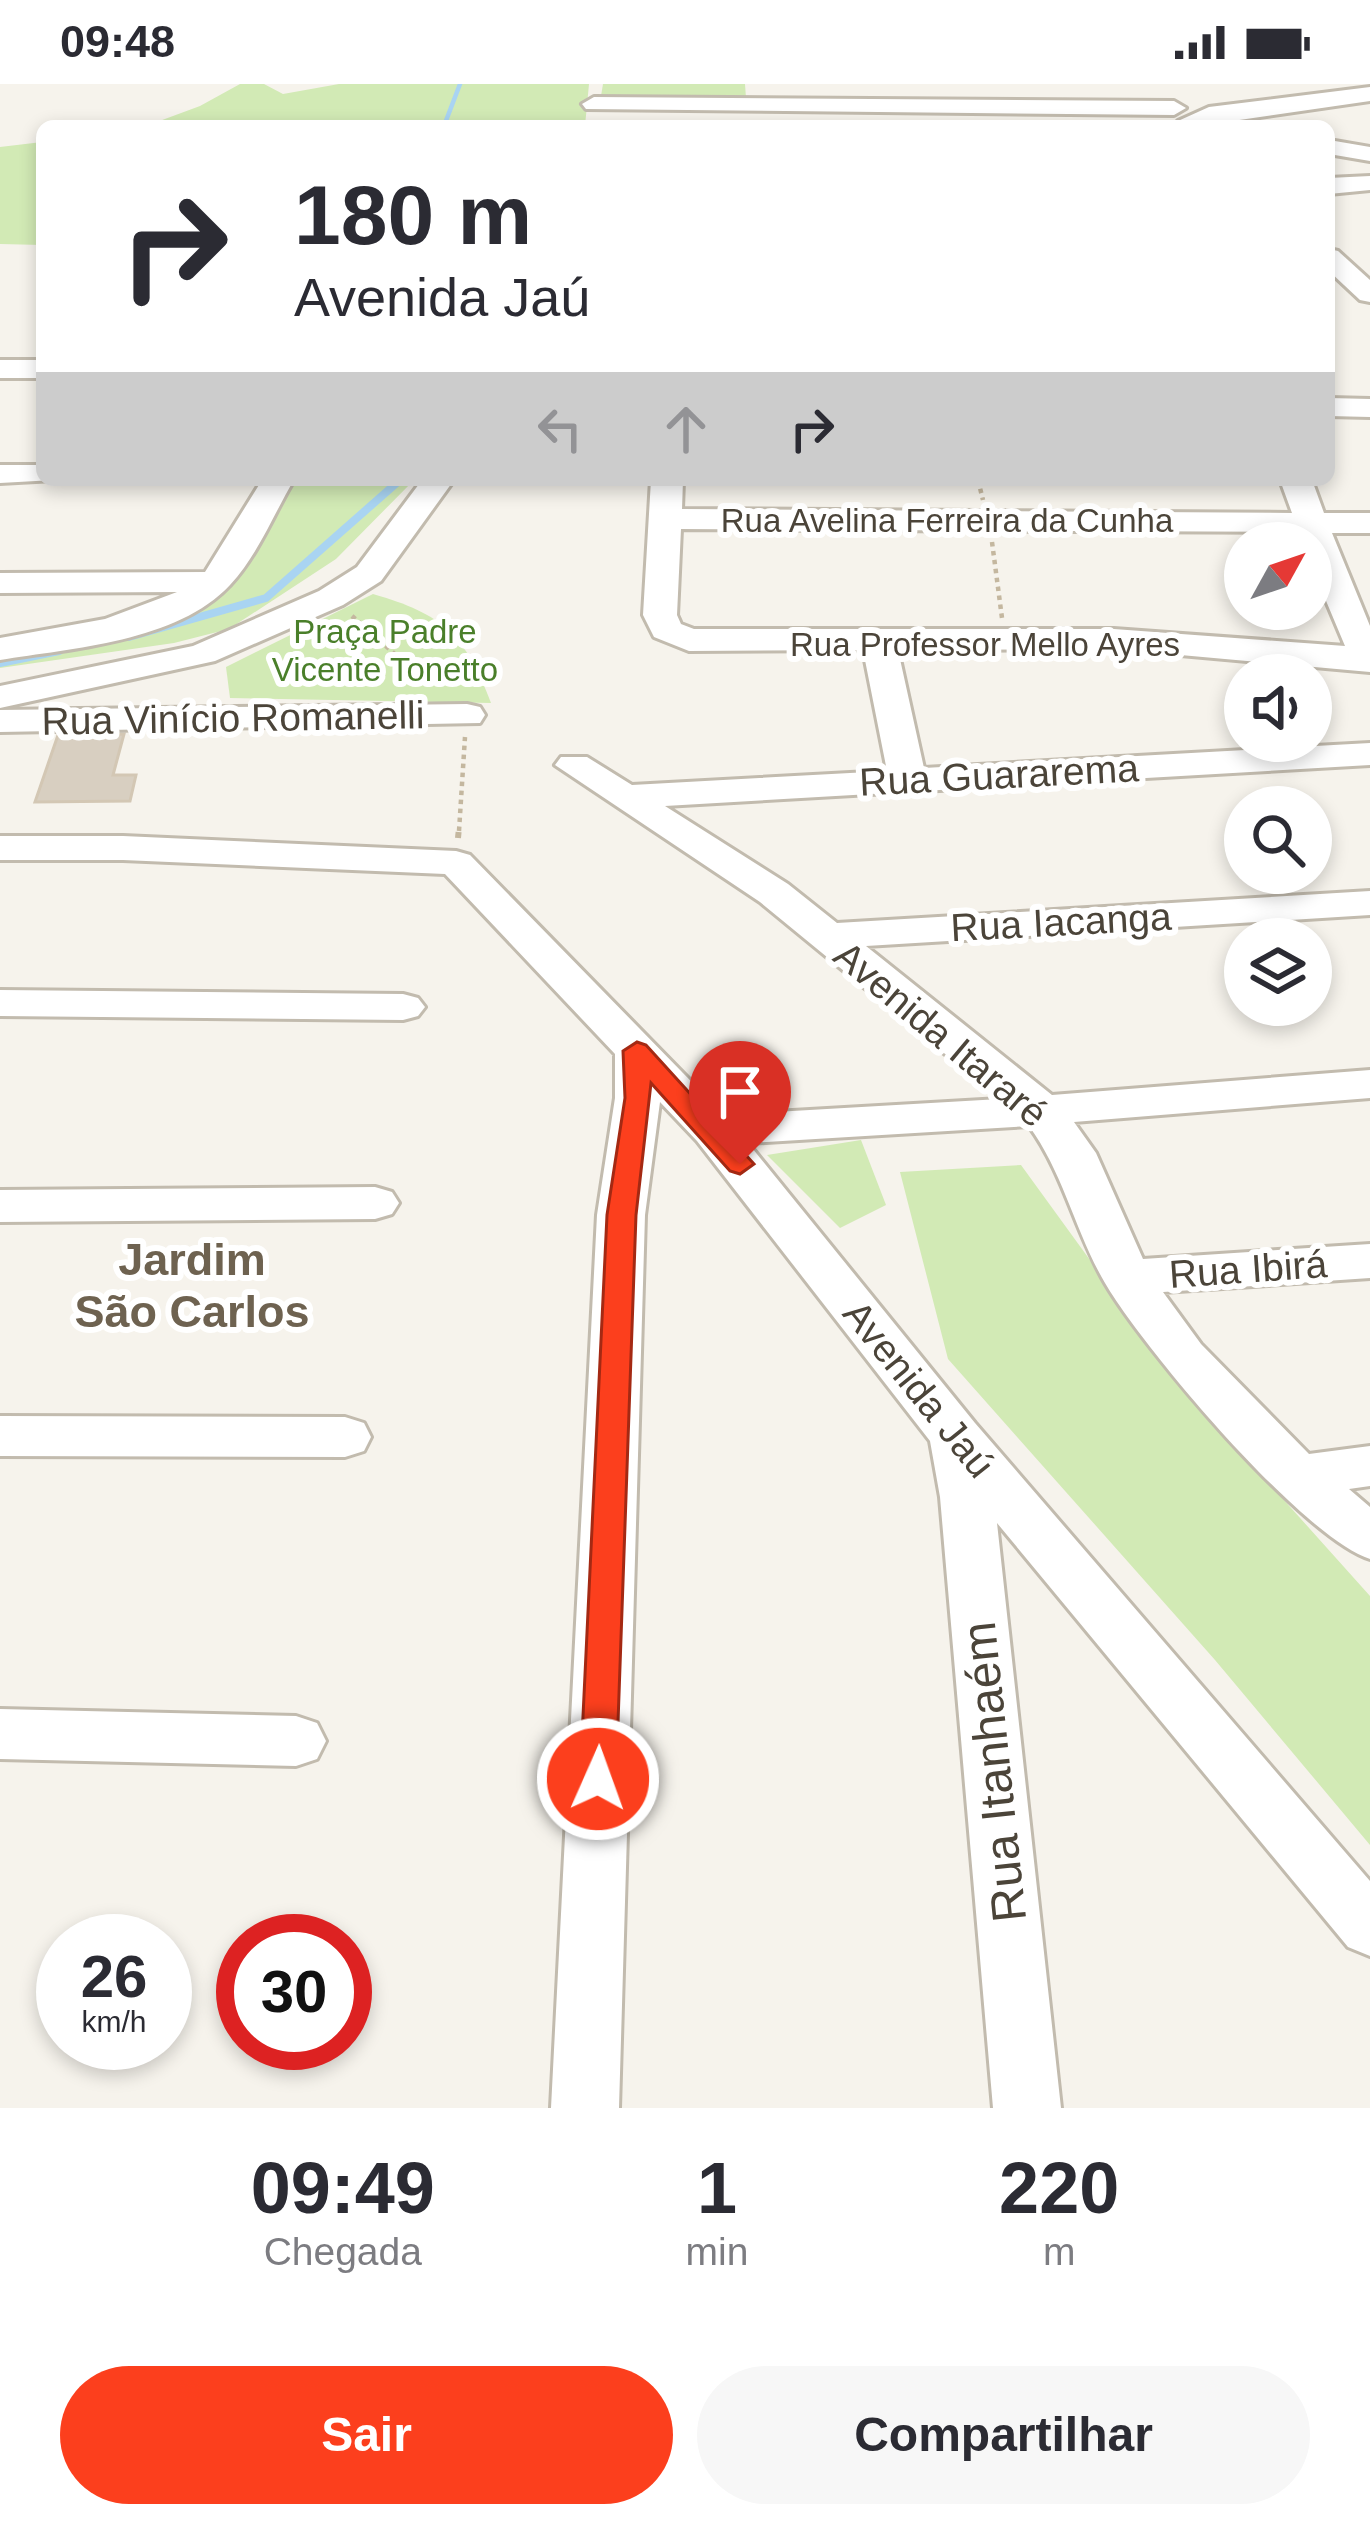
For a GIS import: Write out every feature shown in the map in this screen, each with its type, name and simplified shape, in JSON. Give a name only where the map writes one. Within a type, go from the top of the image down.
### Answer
[{"type":"street","points":[[1146,84],[1186,118]]},
{"type":"street","points":[[594,104],[1186,118],[1370,94]]},
{"type":"street","points":[[1335,148],[1370,154]]},
{"type":"street","points":[[1335,186],[1370,183]]},
{"type":"street","points":[[1335,262],[1370,294]]},
{"type":"street","points":[[0,369],[36,369]]},
{"type":"street","points":[[1335,407],[1370,408]]},
{"type":"street","points":[[0,474],[36,474]]},
{"type":"street","points":[[0,650],[112,628],[186,600],[215,582],[274,486]]},
{"type":"street","points":[[0,697],[203,654],[304,611],[369,574],[434,486]]},
{"type":"street","points":[[667,486],[667,519]]},
{"type":"street","points":[[1298,486],[1311,522]]},
{"type":"street","name":"Rua Avelina Ferreira da Cunha","points":[[667,519],[1311,522]]},
{"type":"street","name":"Rua Professor Mello Ayres","points":[[667,519],[659,615],[672,634],[706,642],[1114,639],[1370,660]]},
{"type":"street","name":"Rua Avelina Ferreira da Cunha","points":[[1332,522],[1370,523]]},
{"type":"street","points":[[1332,571],[1370,660]]},
{"type":"street","points":[[0,583],[215,582]]},
{"type":"street","points":[[879,643],[908,780]]},
{"type":"street","points":[[152,717],[190,689],[203,654]]},
{"type":"street","name":"Rua Vinício Romanelli","points":[[0,721],[466,715]]},
{"type":"street","name":"Rua Guararema","points":[[628,797],[1370,754]]},
{"type":"street","name":"Avenida Itararé","points":[[574,765],[774,893],[1040,1107],[1073,1153],[1126,1277],[1183,1358],[1298,1476],[1370,1538]]},
{"type":"street","name":"Avenida Jaú","points":[[0,848],[123,848],[456,863],[713,1130],[956,1437],[1370,1927]]},
{"type":"street","name":"Rua Iacanga","points":[[823,936],[1370,903]]},
{"type":"street","points":[[0,1003],[403,1007]]},
{"type":"street","points":[[584,2108],[620,1238],[638,1098],[637,1051]]},
{"type":"street","points":[[713,1130],[890,1122],[1370,1084]]},
{"type":"street","points":[[0,1206],[376,1203]]},
{"type":"street","name":"Rua Ibirá","points":[[1126,1277],[1370,1261]]},
{"type":"street","points":[[0,1436],[345,1437]]},
{"type":"street","name":"Rua Itanhaém","points":[[956,1437],[967,1497],[1028,2108]]},
{"type":"street","points":[[1298,1476],[1370,1466]]},
{"type":"street","points":[[0,1734],[296,1741]]},
{"type":"path","points":[[980,486],[1005,639]]},
{"type":"green space","points":[[240,84],[264,84],[283,94],[339,84],[589,84],[586,120],[162,120]]},
{"type":"green space","points":[[603,84],[745,84],[746,98],[601,96]]},
{"type":"green space","points":[[36,143],[36,245],[0,244],[0,147]]},
{"type":"green space","points":[[288,486],[408,486],[336,559],[229,629],[174,643],[0,668],[0,654],[128,630],[194,609],[220,596],[244,567]]},
{"type":"green space","name":"Praça Padre Vicente Tonetto","points":[[373,594],[417,610],[449,630],[471,660],[491,703],[230,698],[226,667]]},
{"type":"green space","points":[[861,1140],[886,1205],[840,1228],[767,1155]]},
{"type":"green space","points":[[1021,1165],[1180,1384],[1370,1596],[1370,1845],[1215,1660],[948,1359],[900,1172]]},
{"type":"building","points":[[124,734],[113,775],[136,775],[130,801],[35,802],[58,735]]},
{"type":"waterway","points":[[446,120],[460,84]]},
{"type":"waterway","points":[[129,637],[266,598],[393,486]]},
{"type":"waterway","points":[[0,663],[59,651]]},
{"type":"district","name":"Jardim São Carlos","points":[[192,1285]]},
{"type":"route","points":[[598,1779],[622,1215],[638,1098],[637,1051],[740,1164]]}]
